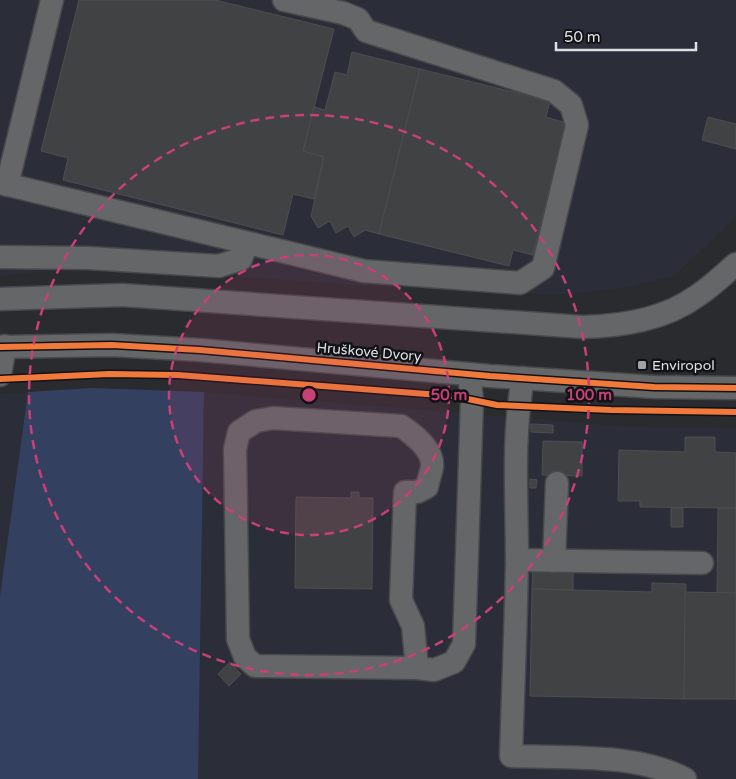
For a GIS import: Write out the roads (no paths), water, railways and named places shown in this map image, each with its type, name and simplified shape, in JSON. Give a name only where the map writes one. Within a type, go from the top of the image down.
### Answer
[{"type":"street","points":[[52,0],[3,184],[364,271],[520,283],[544,268],[577,125],[571,105],[554,91],[366,31],[358,19],[343,13],[284,0]]},
{"type":"street","points":[[0,257],[88,258],[219,266],[241,259],[247,243]]},
{"type":"street","points":[[0,299],[122,295],[583,327],[611,326],[641,321],[669,312],[697,296],[736,264]]},
{"type":"street","name":"Hruškové Dvory","points":[[2,347],[112,345],[200,350],[469,374],[654,387],[736,388]]},
{"type":"street","points":[[0,375],[2,347]]},
{"type":"street","points":[[417,668],[413,626],[400,600],[405,492],[417,492],[427,487],[433,465],[422,443],[416,436],[401,426],[273,418],[256,421],[239,432],[235,449],[238,639],[244,657],[255,666],[417,668],[434,670],[454,662],[464,644],[472,400],[469,374]]},
{"type":"street","points":[[524,378],[518,406],[515,448],[517,560],[511,756],[618,760],[671,771],[685,779]]},
{"type":"street","points":[[554,561],[557,483]]},
{"type":"street","points":[[517,560],[702,563]]},
{"type":"place","name":"Enviropol","points":[[642,365]]}]
